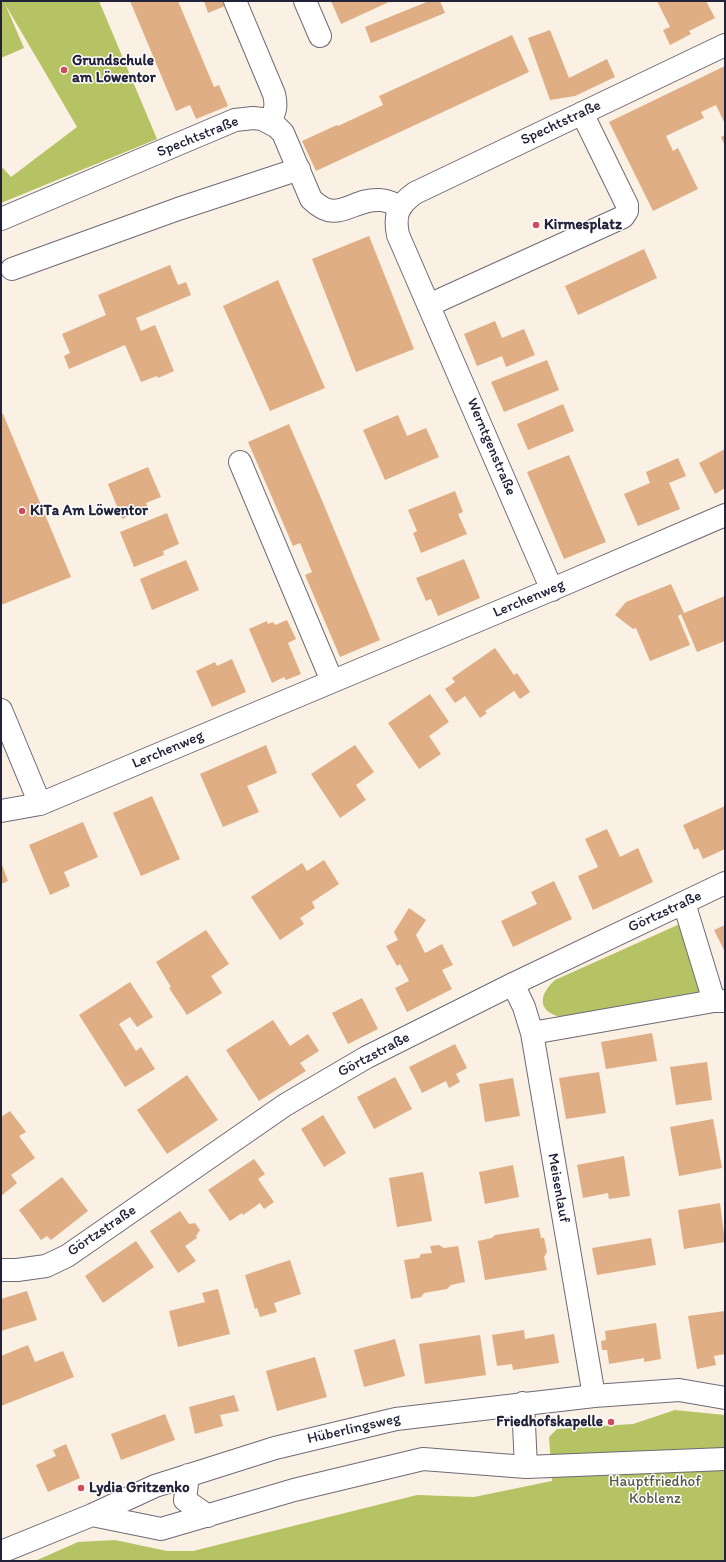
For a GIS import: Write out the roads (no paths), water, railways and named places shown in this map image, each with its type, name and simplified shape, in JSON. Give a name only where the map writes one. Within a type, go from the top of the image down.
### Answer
[{"type":"street","points":[[236,1],[274,94],[276,104],[275,111],[270,122],[283,133],[311,199],[319,207],[328,211],[338,211],[370,201],[380,200],[401,206],[396,224],[398,235],[429,305],[623,216],[627,211],[627,205],[582,113]]},
{"type":"street","points":[[305,1],[320,36]]},
{"type":"street","name":"Spechtstraße","points":[[401,206],[406,199],[415,193],[725,45]]},
{"type":"street","name":"Spechtstraße","points":[[1,219],[235,120],[253,118],[270,122]]},
{"type":"street","points":[[12,269],[178,209],[299,169]]},
{"type":"street","name":"Werntgenstraße","points":[[429,305],[552,590]]},
{"type":"street","points":[[240,462],[332,681]]},
{"type":"street","name":"Lerchenweg","points":[[1,811],[40,804],[552,590],[725,515]]},
{"type":"street","points":[[1,710],[40,804]]},
{"type":"street","name":"Görtzstraße","points":[[1,1270],[17,1270],[46,1266],[66,1256],[285,1105],[367,1057],[513,984],[725,883]]},
{"type":"street","points":[[532,1033],[719,1001],[684,903]]},
{"type":"street","name":"Meisenlauf","points":[[513,984],[524,1007],[532,1033],[594,1396]]},
{"type":"street","name":"Hüberlingsweg","points":[[1,1552],[92,1515],[155,1486],[275,1448],[396,1419],[523,1403],[679,1390],[725,1398]]},
{"type":"street","points":[[523,1403],[526,1467]]},
{"type":"street","points":[[92,1515],[161,1529],[294,1490],[423,1459],[526,1467],[725,1459]]},
{"type":"street","points":[[188,1475],[185,1500],[208,1516]]},
{"type":"place","name":"Grundschule am Löwentor","points":[[64,70]]},
{"type":"place","name":"Kirmesplatz","points":[[536,225]]},
{"type":"place","name":"KiTa Am Löwentor","points":[[22,511]]},
{"type":"place","name":"Friedhofskapelle","points":[[611,1422]]},
{"type":"place","name":"Lydia Gritzenko","points":[[81,1488]]},
{"type":"park label","name":"Hauptfriedhof Koblenz","points":[[655,1490]]}]
